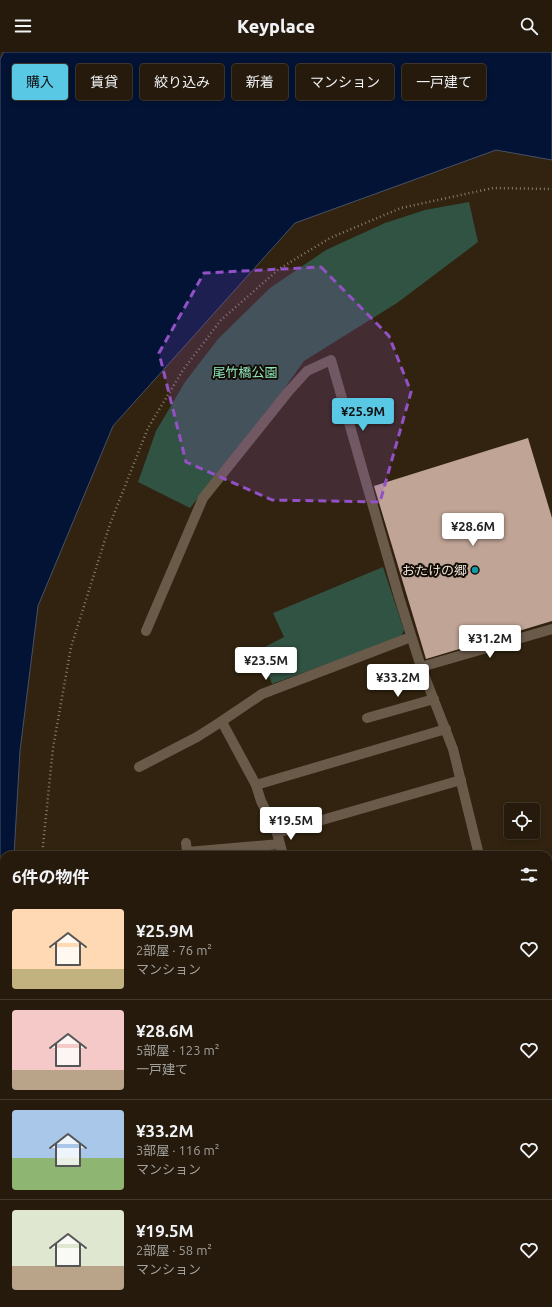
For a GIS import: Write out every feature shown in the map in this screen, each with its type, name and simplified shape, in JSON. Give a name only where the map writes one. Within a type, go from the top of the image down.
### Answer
[{"type":"street","points":[[146,631],[203,498],[288,392],[307,371],[331,360],[421,667],[453,749],[478,851]]},
{"type":"street","points":[[421,667],[552,629]]},
{"type":"street","points":[[139,767],[197,737],[222,722],[262,694],[412,636]]},
{"type":"street","points":[[367,718],[434,699]]},
{"type":"street","points":[[222,722],[256,785],[261,801],[277,833],[282,851]]},
{"type":"street","points":[[256,785],[446,729]]},
{"type":"street","points":[[277,833],[461,780]]},
{"type":"street","points":[[186,843],[187,851]]},
{"type":"street","points":[[199,851],[280,844]]},
{"type":"path","points":[[42,851],[53,748],[70,647],[110,524],[148,428],[182,370],[221,320],[279,269],[323,241],[401,208],[493,188],[552,189]]},
{"type":"highlighted area","points":[[321,267],[389,336],[411,392],[380,502],[272,500],[186,462],[159,353],[204,273]]},
{"type":"green space","name":"尾竹橋公園","points":[[469,202],[478,242],[397,303],[304,361],[282,392],[190,508],[138,482],[156,431],[185,382],[218,339],[270,288],[326,250],[385,223],[425,210]]},
{"type":"green space","points":[[383,567],[404,630],[401,637],[272,684],[259,650],[284,637],[273,613]]},
{"type":"water","points":[[4,52],[552,52],[552,160],[496,150],[295,223],[113,426],[38,606],[20,751],[14,851],[0,851],[0,59]]},
{"type":"building","name":"おたけの郷","points":[[528,438],[552,518],[552,621],[426,659],[374,486]]},
{"type":"place","name":"おたけの郷","points":[[475,570]]}]
